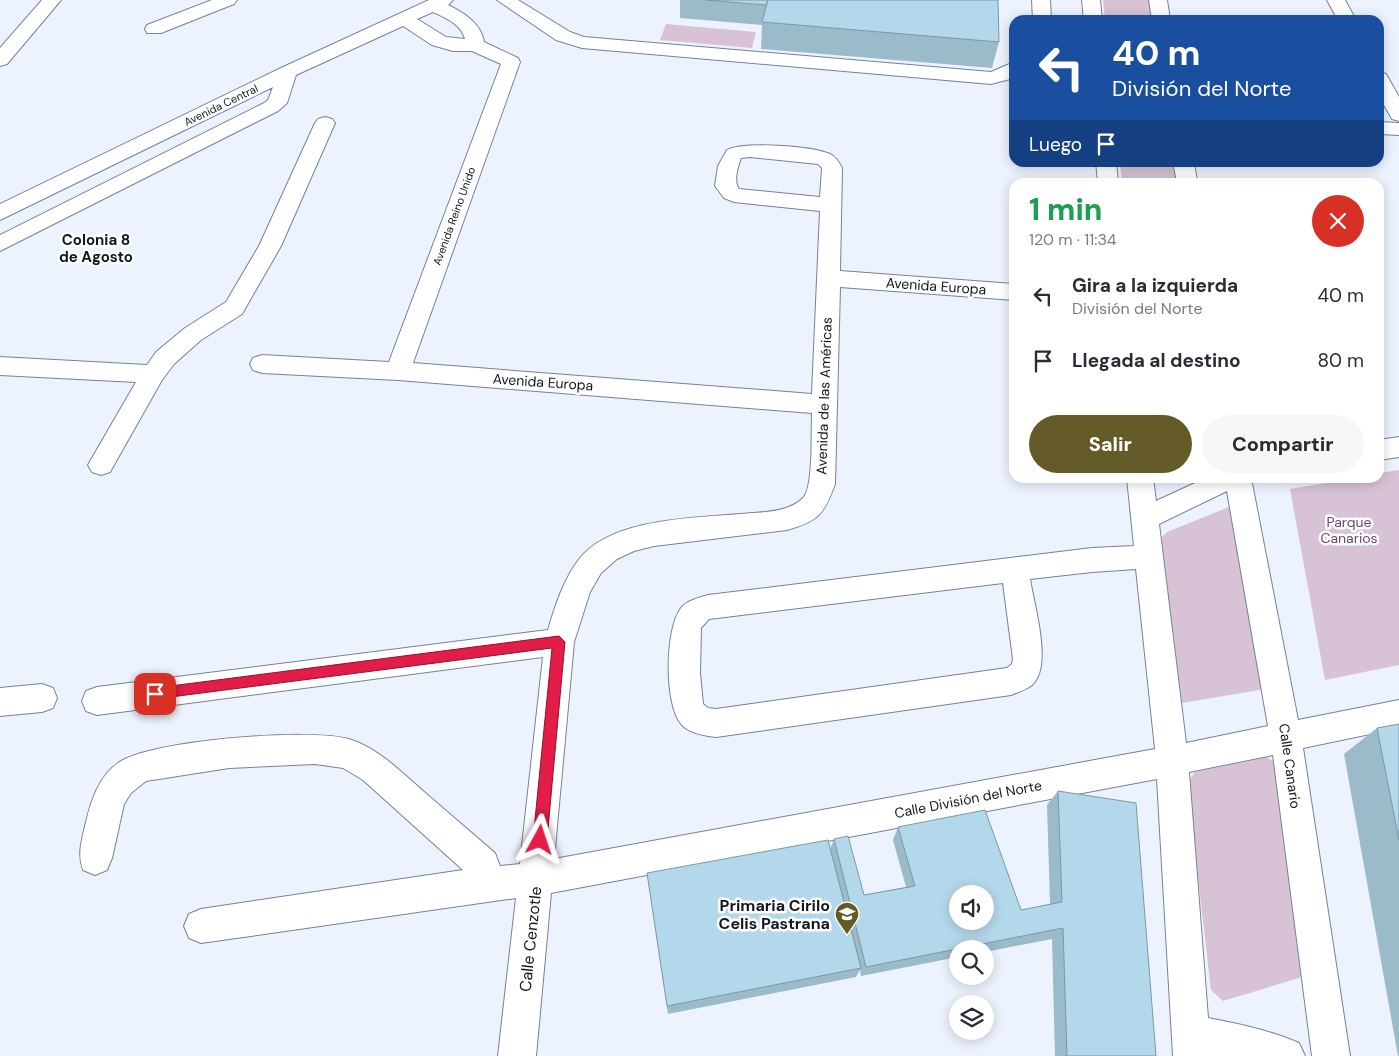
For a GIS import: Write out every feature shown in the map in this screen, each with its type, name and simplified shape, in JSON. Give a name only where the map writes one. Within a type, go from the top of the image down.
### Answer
[{"type":"street","points":[[0,60],[52,0]]},
{"type":"street","points":[[154,30],[228,0]]},
{"type":"street","points":[[506,0],[563,36],[597,44],[990,78],[1005,75],[1009,72]]},
{"type":"street","points":[[1041,0],[1042,15]]},
{"type":"street","points":[[1091,0],[1092,15]]},
{"type":"street","points":[[1158,0],[1160,15]]},
{"type":"street","points":[[1336,0],[1344,15]]},
{"type":"street","points":[[404,19],[439,41],[453,45],[475,45],[475,34],[471,26],[439,3]]},
{"type":"street","name":"Avenida Central","points":[[0,213],[288,72],[439,3]]},
{"type":"street","name":"Avenida Reino Unido","points":[[398,371],[511,62],[475,45]]},
{"type":"street","points":[[0,244],[271,107],[277,103],[288,72]]},
{"type":"street","points":[[1384,87],[1399,115]]},
{"type":"street","points":[[101,465],[153,374],[165,358],[193,334],[234,308],[270,246],[325,124]]},
{"type":"street","points":[[1384,128],[1399,129]]},
{"type":"street","name":"Avenida de las Américas","points":[[559,642],[580,582],[592,564],[608,548],[634,539],[788,519],[814,505],[822,484],[829,205]]},
{"type":"street","name":"Avenida Europa","points":[[828,278],[1009,292]]},
{"type":"street","name":"Avenida Europa","points":[[262,364],[398,371],[824,404]]},
{"type":"street","points":[[0,366],[153,374]]},
{"type":"street","points":[[1384,449],[1399,447]]},
{"type":"street","points":[[1141,483],[1172,761],[1191,1045],[1257,1046],[1286,1056]]},
{"type":"street","points":[[1145,518],[1219,483]]},
{"type":"street","name":"Calle Canario","points":[[1239,483],[1286,737],[1331,1056]]},
{"type":"street","points":[[1015,571],[1028,659],[1027,669],[1021,677],[1011,681],[982,686],[716,723],[701,721],[690,712],[686,699],[686,628],[689,618],[697,611],[708,607],[1015,571],[1092,560],[1149,556]]},
{"type":"street","points":[[97,701],[559,642]]},
{"type":"street","name":"Calle Cenzotle","points":[[517,1056],[559,642]]},
{"type":"street","points":[[0,702],[42,698]]},
{"type":"street","name":"Calle División del Norte","points":[[201,926],[482,884],[536,879],[1172,761],[1399,714]]},
{"type":"street","points":[[95,858],[110,796],[117,783],[128,773],[142,767],[229,753],[315,749],[348,754],[374,769],[483,865],[482,884]]},
{"type":"green space","points":[[1103,0],[1154,0],[1156,15],[1104,15]]},
{"type":"green space","points":[[666,24],[756,32],[752,48],[660,40]]},
{"type":"green space","points":[[1120,167],[1181,167],[1182,178],[1122,178]]},
{"type":"green space","name":"Parque Canarios","points":[[1399,470],[1399,665],[1325,680],[1290,489],[1325,483],[1384,483],[1384,472]]},
{"type":"green space","points":[[1229,507],[1239,512],[1265,689],[1182,703],[1159,540],[1167,532]]},
{"type":"green space","points":[[1267,757],[1277,764],[1309,966],[1299,978],[1223,1001],[1211,990],[1187,783],[1195,772]]},
{"type":"building","points":[[706,0],[768,0],[766,5]]},
{"type":"building","points":[[768,0],[998,0],[999,42],[762,22]]},
{"type":"building","points":[[1399,724],[1399,840],[1377,728]]},
{"type":"building","points":[[1058,791],[1136,803],[1156,1056],[1067,1056],[1063,928],[994,942],[994,940],[949,940],[949,951],[866,967],[834,839],[848,836],[864,895],[915,886],[898,827],[985,810],[1021,910],[1062,902]]},
{"type":"building","points":[[828,840],[861,968],[667,1006],[647,873]]},
{"type":"place","name":"Primaria Cirilo Celis Pastrana","points":[[847,935]]},
{"type":"district","name":"Colonia 8 de Agosto","points":[[96,248]]},
{"type":"route","points":[[155,694],[559,642],[540,840]]}]
